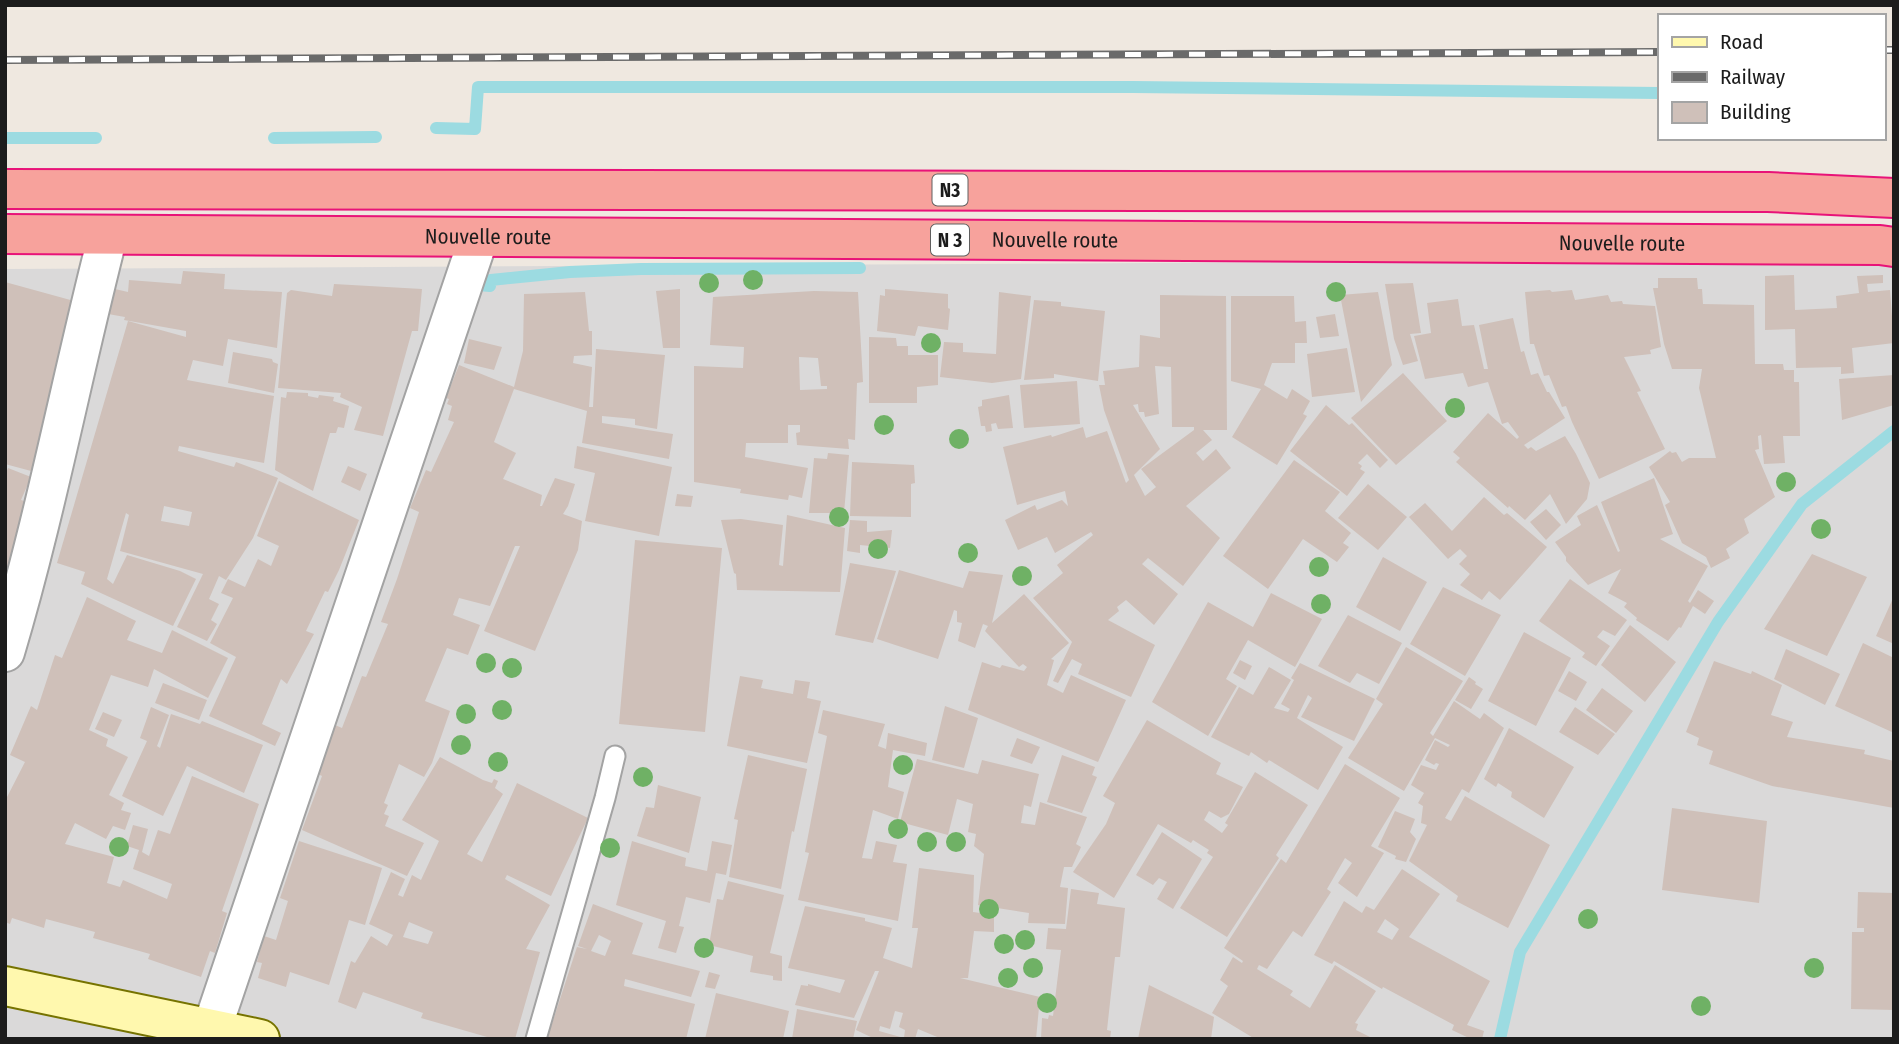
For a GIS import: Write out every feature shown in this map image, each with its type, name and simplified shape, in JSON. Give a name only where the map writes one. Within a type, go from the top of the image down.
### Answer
[{"type":"highway","name":"N3","points":[[5,189],[1768,192],[1894,198]]},
{"type":"highway","name":"Nouvelle route","points":[[5,234],[1894,247]]},
{"type":"main road","points":[[5,986],[260,1039]]},
{"type":"street","points":[[5,652],[55,465],[89,307],[108,235]]},
{"type":"street","points":[[212,1028],[479,237]]},
{"type":"lane","points":[[536,1039],[615,756]]},
{"type":"shaded area","points":[[1894,259],[1894,1039],[5,1039],[5,269]]},
{"type":"building","points":[[183,271],[225,274],[224,289],[282,292],[277,348],[228,339],[223,366],[193,360],[187,380],[274,396],[264,463],[179,446],[178,451],[234,467],[236,462],[278,478],[253,538],[226,580],[219,576],[209,599],[219,604],[211,620],[217,624],[207,641],[177,627],[203,574],[120,551],[129,515],[126,513],[107,579],[113,584],[127,555],[180,571],[196,579],[173,626],[81,584],[85,572],[57,563],[128,321],[186,337],[186,331],[124,320],[125,317],[108,314],[115,289],[128,292],[129,280],[181,284]],"holes":[[[164,506],[192,512],[189,526],[161,521]]]},
{"type":"building","points":[[1794,275],[1795,310],[1837,308],[1836,296],[1859,293],[1857,276],[1883,275],[1883,283],[1867,284],[1868,292],[1890,290],[1894,343],[1852,348],[1854,373],[1841,374],[1841,367],[1796,368],[1795,329],[1765,330],[1765,276]]},
{"type":"building","points":[[1658,278],[1697,278],[1698,289],[1702,289],[1703,304],[1754,305],[1755,364],[1783,364],[1784,370],[1794,370],[1794,382],[1799,382],[1800,436],[1783,436],[1785,463],[1764,464],[1761,435],[1758,436],[1759,449],[1755,450],[1775,497],[1744,519],[1749,533],[1726,549],[1730,558],[1711,568],[1706,557],[1682,543],[1665,505],[1670,502],[1649,467],[1670,451],[1676,452],[1682,462],[1689,458],[1716,458],[1699,388],[1702,369],[1672,369],[1653,288],[1658,288]]},
{"type":"building","points":[[5,282],[85,304],[46,475],[5,464]]},
{"type":"building","points":[[1413,283],[1421,333],[1410,334],[1418,361],[1403,365],[1394,339],[1385,284]]},
{"type":"building","points":[[334,284],[422,289],[418,331],[412,331],[383,436],[354,430],[362,407],[340,397],[341,393],[278,388],[287,293],[291,290],[332,296]]},
{"type":"building","points":[[680,289],[680,348],[663,348],[656,291]]},
{"type":"building","points":[[885,289],[948,294],[948,330],[918,326],[915,336],[877,331],[880,295],[885,296]]},
{"type":"building","points":[[1572,290],[1575,300],[1608,295],[1611,302],[1655,306],[1661,347],[1650,350],[1651,354],[1624,357],[1641,391],[1637,392],[1665,449],[1599,479],[1566,406],[1562,407],[1549,375],[1544,376],[1534,344],[1530,344],[1525,292]]},
{"type":"building","points":[[814,291],[858,292],[863,382],[857,383],[855,440],[848,439],[849,449],[797,445],[796,433],[800,432],[800,425],[788,425],[788,443],[746,443],[745,457],[808,468],[802,498],[789,495],[788,500],[740,493],[741,489],[694,482],[694,366],[743,368],[744,347],[710,345],[713,297]],"holes":[[[799,357],[818,358],[821,386],[827,386],[827,389],[800,390]]]},
{"type":"building","points":[[585,292],[589,331],[592,331],[592,355],[574,356],[573,363],[592,367],[589,407],[593,407],[596,349],[665,355],[657,429],[635,425],[635,419],[602,416],[602,423],[673,434],[669,459],[582,443],[587,411],[514,389],[494,442],[516,453],[503,479],[542,495],[540,506],[555,478],[575,484],[563,514],[582,521],[578,550],[535,651],[484,631],[520,546],[515,546],[490,606],[459,598],[453,615],[480,625],[468,655],[447,648],[425,701],[450,711],[432,763],[424,777],[399,764],[384,803],[388,805],[384,814],[389,816],[385,826],[424,843],[407,876],[302,830],[322,776],[314,772],[335,725],[342,728],[362,676],[366,677],[388,624],[381,622],[419,512],[410,508],[426,470],[431,472],[454,422],[448,420],[452,406],[447,404],[449,399],[446,398],[459,365],[514,387],[523,351],[524,294]]},
{"type":"building","points":[[999,292],[1031,296],[1021,379],[992,383],[940,377],[944,342],[963,343],[963,352],[996,354]]},
{"type":"building","points":[[1378,292],[1392,365],[1361,402],[1340,295]]},
{"type":"building","points":[[1160,295],[1226,296],[1227,430],[1203,430],[1212,440],[1196,453],[1203,461],[1216,449],[1231,468],[1186,506],[1220,538],[1183,586],[1148,558],[1142,564],[1178,594],[1154,625],[1126,600],[1117,607],[1119,611],[1108,620],[1155,645],[1131,697],[1078,674],[1082,664],[1072,659],[1058,683],[1053,681],[1072,642],[1033,598],[1063,573],[1057,565],[1093,535],[1091,532],[1055,553],[1047,537],[1018,550],[1005,520],[1035,505],[1037,510],[1062,500],[1068,506],[1065,491],[1017,505],[1003,447],[1051,435],[1052,437],[1083,427],[1086,438],[1107,431],[1126,483],[1129,480],[1104,410],[1099,385],[1105,385],[1103,371],[1139,367],[1140,335],[1160,338]],"holes":[[[1155,366],[1171,367],[1172,427],[1194,427],[1194,430],[1141,469],[1156,487],[1145,496],[1134,475],[1160,449],[1133,405],[1138,404],[1139,412],[1144,412],[1145,417],[1159,414]]]},
{"type":"building","points":[[1231,296],[1294,296],[1295,322],[1306,321],[1307,343],[1295,343],[1295,363],[1272,363],[1264,385],[1287,399],[1292,389],[1310,401],[1303,414],[1307,416],[1277,465],[1232,437],[1261,389],[1231,381]]},
{"type":"building","points":[[1458,299],[1462,326],[1474,325],[1484,369],[1488,369],[1479,325],[1513,318],[1521,352],[1524,351],[1531,375],[1538,373],[1565,418],[1524,445],[1536,451],[1565,436],[1576,454],[1590,483],[1587,499],[1566,524],[1550,494],[1525,520],[1456,462],[1460,458],[1453,452],[1488,413],[1517,439],[1519,437],[1508,422],[1502,424],[1488,382],[1468,387],[1463,373],[1425,379],[1414,336],[1431,333],[1427,303]]},
{"type":"building","points":[[1034,300],[1061,302],[1061,306],[1105,311],[1098,381],[1054,374],[1054,378],[1024,380]]},
{"type":"building","points":[[1335,314],[1339,336],[1320,338],[1316,317]]},
{"type":"building","points":[[869,337],[896,338],[897,346],[908,346],[908,355],[938,355],[938,385],[917,387],[917,403],[869,403]]},
{"type":"building","points":[[469,339],[502,347],[494,370],[464,363]]},
{"type":"building","points":[[1347,348],[1355,392],[1312,397],[1307,354]]},
{"type":"building","points":[[233,352],[272,359],[278,364],[274,393],[228,383]]},
{"type":"building","points":[[1403,373],[1447,421],[1396,465],[1351,418]]},
{"type":"building","points":[[1894,375],[1894,405],[1842,420],[1839,379]]},
{"type":"building","points":[[1077,381],[1080,424],[1024,428],[1020,385]]},
{"type":"building","points":[[287,392],[308,393],[308,396],[318,398],[319,395],[334,397],[333,401],[349,406],[344,428],[338,427],[336,433],[330,433],[313,491],[275,470],[281,397],[286,398]]},
{"type":"building","points":[[1009,395],[1013,428],[998,429],[996,423],[991,424],[992,431],[986,432],[985,426],[981,426],[978,407],[982,406],[982,400]]},
{"type":"building","points":[[1326,405],[1349,425],[1352,423],[1388,460],[1380,468],[1367,454],[1358,463],[1362,466],[1360,469],[1365,472],[1347,496],[1290,451]]},
{"type":"building","points":[[577,446],[672,467],[659,536],[585,521],[595,473],[574,468]]},
{"type":"building","points":[[828,453],[849,455],[844,513],[809,513],[814,458],[827,459]]},
{"type":"building","points":[[1294,460],[1340,492],[1325,511],[1351,533],[1343,543],[1349,547],[1337,562],[1303,539],[1268,589],[1223,556]]},
{"type":"building","points":[[852,462],[914,465],[911,517],[850,516]]},
{"type":"building","points":[[348,466],[367,474],[360,491],[341,482]]},
{"type":"building","points":[[8,468],[31,477],[21,500],[30,503],[5,596],[5,475]]},
{"type":"building","points":[[1654,478],[1673,534],[1660,539],[1708,566],[1688,601],[1690,603],[1698,590],[1714,601],[1705,614],[1693,606],[1681,628],[1679,627],[1668,641],[1636,620],[1624,607],[1627,603],[1608,593],[1621,569],[1588,585],[1566,561],[1555,542],[1581,525],[1577,516],[1597,505],[1618,552],[1620,551],[1601,502]]},
{"type":"building","points":[[279,481],[359,520],[339,570],[328,592],[325,591],[306,631],[314,634],[287,684],[281,679],[262,724],[281,733],[275,746],[209,716],[236,657],[210,643],[233,598],[221,593],[228,579],[245,587],[258,559],[271,566],[279,546],[257,536]]},
{"type":"building","points":[[1368,484],[1407,517],[1378,550],[1338,518]]},
{"type":"building","points":[[677,494],[693,496],[691,507],[675,506]]},
{"type":"building","points":[[1484,497],[1547,547],[1500,600],[1489,591],[1482,600],[1460,585],[1470,574],[1459,564],[1467,556],[1460,549],[1448,559],[1409,517],[1425,503],[1452,531]]},
{"type":"building","points":[[1546,509],[1561,525],[1546,540],[1530,522]]},
{"type":"building","points":[[787,515],[845,528],[840,592],[737,590],[736,574],[721,520],[741,519],[783,525],[779,565],[783,566]]},
{"type":"building","points":[[850,520],[867,521],[867,532],[892,530],[890,548],[860,545],[860,553],[847,551]]},
{"type":"building","points":[[635,540],[722,548],[705,732],[619,724]]},
{"type":"building","points":[[1812,554],[1867,577],[1827,656],[1764,629]]},
{"type":"building","points":[[1383,557],[1427,582],[1400,631],[1356,607]]},
{"type":"building","points":[[850,563],[896,571],[873,643],[835,635]]},
{"type":"building","points":[[899,570],[963,588],[969,571],[1003,575],[992,623],[1024,594],[1069,643],[1051,659],[1054,660],[1047,685],[1063,693],[1071,675],[1126,700],[1098,762],[968,710],[982,662],[1024,671],[1027,667],[1023,664],[1019,667],[985,631],[988,626],[983,624],[975,648],[958,641],[962,623],[957,622],[957,611],[954,610],[938,659],[877,639]]},
{"type":"building","points":[[1570,579],[1627,620],[1615,636],[1603,630],[1597,637],[1610,646],[1596,666],[1582,657],[1585,653],[1539,621]]},
{"type":"building","points":[[1443,587],[1501,615],[1465,676],[1410,644]]},
{"type":"building","points":[[1271,593],[1322,619],[1295,667],[1248,640],[1226,679],[1237,686],[1208,736],[1152,702],[1208,602],[1253,627]]},
{"type":"building","points":[[1894,596],[1894,644],[1876,636]]},
{"type":"building","points":[[87,597],[136,621],[127,640],[162,653],[172,630],[228,658],[208,698],[154,669],[148,687],[111,675],[89,730],[108,739],[106,746],[128,757],[109,795],[124,803],[121,810],[131,813],[125,830],[113,826],[106,839],[75,823],[65,844],[114,857],[107,883],[120,887],[123,880],[167,899],[172,884],[133,869],[139,850],[127,846],[133,825],[148,829],[142,852],[149,856],[158,830],[170,834],[192,776],[259,804],[222,911],[227,913],[215,953],[210,951],[201,977],[148,959],[150,954],[93,938],[95,932],[46,919],[44,928],[12,918],[10,924],[5,922],[5,801],[25,762],[10,755],[31,706],[37,710],[55,655],[62,658]]},
{"type":"building","points":[[1348,615],[1402,643],[1379,684],[1357,673],[1350,683],[1318,666]]},
{"type":"building","points":[[1630,625],[1676,662],[1645,702],[1601,665]]},
{"type":"building","points":[[1524,632],[1571,658],[1536,726],[1488,701]]},
{"type":"building","points":[[1863,643],[1894,658],[1894,733],[1835,706]]},
{"type":"building","points":[[1406,647],[1463,681],[1430,733],[1433,736],[1454,701],[1480,719],[1484,713],[1504,728],[1469,793],[1462,789],[1445,818],[1451,821],[1465,796],[1550,845],[1508,928],[1456,901],[1458,896],[1409,861],[1427,825],[1421,823],[1423,806],[1418,803],[1424,793],[1411,785],[1421,765],[1436,770],[1439,764],[1434,765],[1425,760],[1435,740],[1448,747],[1450,745],[1435,738],[1404,791],[1348,758],[1383,704],[1376,699]]},
{"type":"building","points":[[1786,649],[1840,674],[1825,705],[1774,679]]},
{"type":"building","points":[[1240,660],[1252,666],[1245,680],[1233,673]]},
{"type":"building","points":[[1714,661],[1751,674],[1752,671],[1782,685],[1771,715],[1793,722],[1787,737],[1865,750],[1864,754],[1894,761],[1894,808],[1772,786],[1709,764],[1713,751],[1697,745],[1699,738],[1686,732]]},
{"type":"building","points":[[1300,663],[1375,699],[1354,741],[1301,717],[1312,698],[1308,695],[1297,718],[1343,747],[1318,790],[1269,760],[1267,763],[1251,752],[1249,756],[1211,737],[1239,687],[1253,695],[1269,667],[1291,680],[1274,708],[1288,712],[1290,709],[1281,704]]},
{"type":"building","points":[[1569,671],[1587,682],[1576,701],[1558,691]]},
{"type":"building","points":[[740,676],[763,680],[761,688],[793,694],[795,680],[810,682],[807,698],[821,701],[807,763],[727,746]]},
{"type":"building","points":[[1469,677],[1483,689],[1471,709],[1455,700]]},
{"type":"building","points":[[163,683],[207,700],[199,720],[155,703]]},
{"type":"building","points":[[1602,688],[1633,711],[1616,733],[1586,710]]},
{"type":"building","points":[[945,706],[978,718],[964,768],[932,760]]},
{"type":"building","points":[[151,707],[169,715],[157,746],[160,748],[171,714],[200,724],[202,721],[263,745],[244,793],[187,766],[163,816],[122,796],[147,741],[140,738]]},
{"type":"building","points":[[1575,707],[1615,734],[1598,755],[1559,732]]},
{"type":"building","points":[[823,710],[885,724],[878,746],[886,749],[888,733],[927,743],[925,756],[893,750],[888,787],[904,792],[898,819],[873,810],[862,858],[872,859],[876,841],[897,845],[893,862],[907,864],[898,921],[798,900],[809,853],[805,852],[827,736],[818,733]]},
{"type":"building","points":[[103,712],[122,720],[114,737],[95,729]]},
{"type":"building","points":[[1147,720],[1221,763],[1216,774],[1243,787],[1229,814],[1221,818],[1209,811],[1204,820],[1222,833],[1228,825],[1225,823],[1255,772],[1308,805],[1276,855],[1279,858],[1227,937],[1180,908],[1213,857],[1207,853],[1209,850],[1158,824],[1114,898],[1073,872],[1106,824],[1115,803],[1103,796]]},
{"type":"building","points":[[1509,728],[1574,767],[1544,818],[1511,797],[1512,792],[1498,783],[1496,787],[1484,779]]},
{"type":"building","points":[[1017,738],[1040,747],[1032,764],[1010,756]]},
{"type":"building","points":[[748,755],[807,769],[781,889],[729,877],[738,820],[734,819]]},
{"type":"building","points":[[1062,755],[1095,767],[1092,775],[1097,777],[1082,813],[1047,802]]},
{"type":"building","points":[[440,757],[483,780],[492,783],[494,779],[498,781],[495,788],[503,794],[467,854],[482,862],[517,783],[588,818],[551,896],[507,875],[505,879],[550,905],[526,949],[540,952],[515,1039],[494,1039],[421,1018],[423,1013],[363,992],[356,1009],[338,1002],[351,961],[355,963],[371,936],[387,946],[393,935],[369,924],[391,872],[405,879],[398,895],[403,897],[412,875],[421,880],[439,841],[402,820]],"holes":[[[409,922],[433,932],[428,944],[403,937]]]},
{"type":"building","points":[[917,759],[978,774],[982,760],[1039,774],[1031,807],[1024,805],[1021,823],[1035,825],[1040,802],[1087,817],[1076,844],[1081,847],[1072,867],[1064,867],[1060,887],[1068,888],[1065,924],[1028,923],[1029,913],[978,905],[984,854],[974,846],[976,834],[968,832],[973,804],[957,799],[948,835],[900,822]]},
{"type":"building","points":[[1345,764],[1400,798],[1371,846],[1384,853],[1357,897],[1338,883],[1352,863],[1345,858],[1327,889],[1331,892],[1302,937],[1293,931],[1267,969],[1259,965],[1257,969],[1293,991],[1290,995],[1310,1008],[1335,965],[1376,991],[1355,1023],[1358,1024],[1356,1030],[1374,1039],[1255,1039],[1212,1013],[1228,986],[1220,980],[1233,957],[1242,963],[1243,961],[1224,948],[1281,859],[1286,863]]},
{"type":"building","points":[[658,785],[701,797],[689,853],[637,836],[646,807],[654,808]]},
{"type":"building","points":[[1672,808],[1767,821],[1759,903],[1662,890]]},
{"type":"building","points":[[1395,811],[1415,819],[1410,832],[1416,839],[1406,862],[1395,859],[1396,856],[1378,847]]},
{"type":"building","points":[[1162,832],[1202,859],[1173,909],[1157,899],[1167,882],[1159,878],[1153,885],[1136,875]]},
{"type":"building","points":[[299,841],[382,868],[365,925],[349,920],[329,985],[290,972],[286,987],[258,978],[262,963],[257,962],[264,936],[276,940],[288,901],[280,898]]},
{"type":"building","points":[[632,841],[686,858],[685,866],[707,871],[712,841],[732,845],[726,875],[716,873],[710,903],[686,897],[679,926],[684,927],[676,953],[658,948],[666,921],[616,905]]},
{"type":"building","points":[[919,868],[974,875],[973,912],[994,915],[994,932],[974,931],[968,978],[960,978],[1040,997],[1036,1039],[942,1039],[918,1029],[915,1039],[875,1039],[856,1030],[879,971],[875,971],[854,1018],[795,1005],[801,985],[808,984],[840,993],[845,980],[788,968],[805,906],[865,918],[865,921],[892,928],[883,958],[912,968],[918,928],[912,928]],"holes":[[[895,1011],[903,1013],[899,1027],[905,1030],[904,1038],[879,1031],[880,1026],[890,1029]]]},
{"type":"building","points":[[1402,869],[1440,894],[1409,937],[1490,981],[1467,1025],[1484,1031],[1482,1039],[1471,1039],[1452,1030],[1454,1025],[1383,987],[1382,989],[1334,961],[1332,964],[1314,955],[1344,901],[1362,913],[1366,906],[1374,910]],"holes":[[[1385,919],[1399,929],[1392,940],[1377,932]]]},
{"type":"building","points":[[728,881],[784,895],[770,953],[782,956],[782,981],[773,980],[773,976],[750,972],[753,956],[709,945],[717,899],[723,900]]},
{"type":"building","points":[[1071,889],[1099,893],[1097,904],[1125,908],[1120,957],[1115,957],[1107,1030],[1111,1031],[1110,1039],[1041,1039],[1042,1018],[1053,1016],[1061,950],[1046,949],[1048,928],[1066,929]]},
{"type":"building","points":[[1858,892],[1894,893],[1894,1010],[1851,1009],[1852,932],[1864,932],[1864,928],[1857,928]]},
{"type":"building","points":[[593,904],[643,923],[632,954],[700,971],[691,997],[625,979],[624,986],[695,1004],[686,1039],[547,1039],[577,947],[587,949],[578,946]],"holes":[[[599,935],[611,941],[605,956],[591,951]]]},
{"type":"building","points":[[709,972],[720,975],[715,989],[705,987]]},
{"type":"building","points":[[1149,985],[1214,1017],[1211,1039],[1138,1039]]},
{"type":"building","points":[[716,993],[789,1011],[783,1039],[705,1039]]},
{"type":"building","points":[[797,1009],[857,1021],[853,1039],[792,1039]]},
{"type":"waterway","points":[[436,128],[475,129],[478,87],[1133,87],[1658,93]]},
{"type":"waterway","points":[[274,138],[376,137]]},
{"type":"waterway","points":[[5,138],[96,138]]},
{"type":"waterway","points":[[467,284],[490,286],[491,280],[570,272],[641,269],[860,268]]},
{"type":"waterway","points":[[1500,1039],[1520,952],[1718,622],[1802,504],[1894,431]]},
{"type":"railway","points":[[1885,50],[1894,50]]},
{"type":"railway","points":[[5,60],[1658,52]]}]
